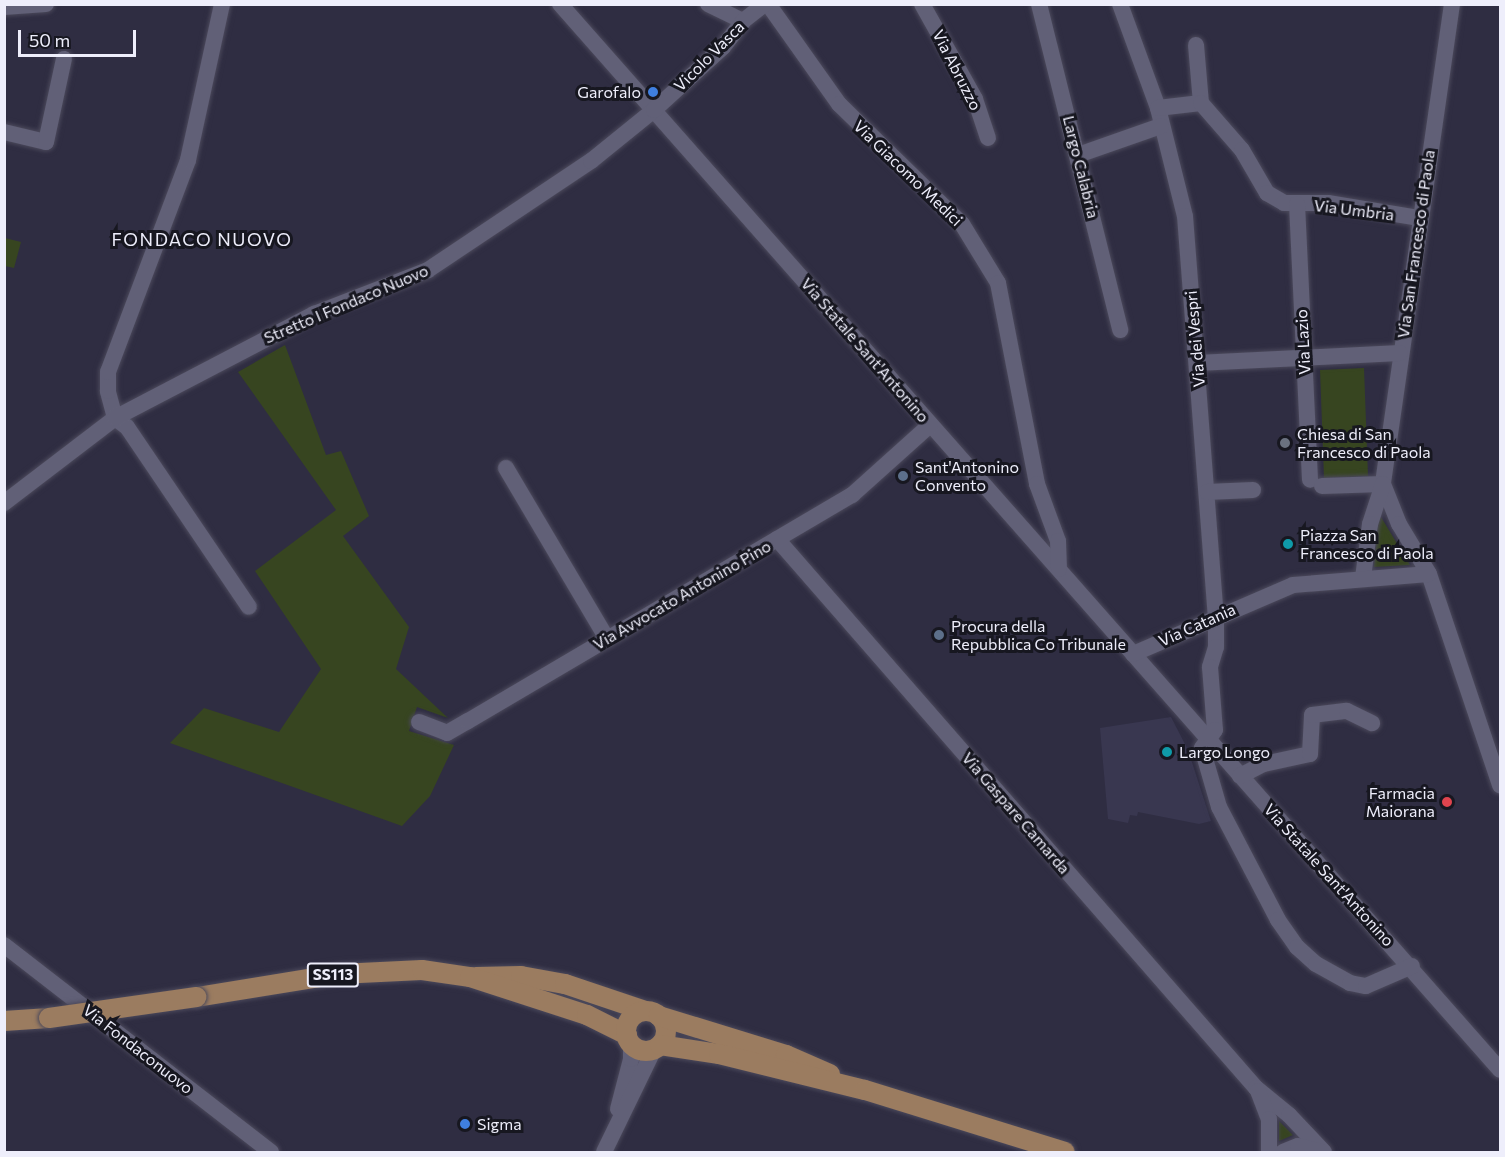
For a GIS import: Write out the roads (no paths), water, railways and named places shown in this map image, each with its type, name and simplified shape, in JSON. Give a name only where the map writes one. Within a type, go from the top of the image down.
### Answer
[{"type":"main road","name":"SS113","points":[[4,1021],[49,1018],[349,973],[422,970],[470,977]]},
{"type":"main road","points":[[470,977],[522,976],[565,984],[786,1055],[865,1090]]},
{"type":"main road","points":[[470,977],[587,1015],[629,1039],[642,1050],[657,1047],[719,1053],[865,1090],[1065,1152]]},
{"type":"main road","points":[[629,1039],[630,1019],[652,1013]]},
{"type":"main road","points":[[652,1013],[666,1028],[657,1047]]},
{"type":"street","points":[[4,7],[46,4]]},
{"type":"street","points":[[222,4],[188,160],[108,372],[115,418],[127,427],[249,607]]},
{"type":"street","name":"Via Statale Sant'Antonino","points":[[560,4],[1206,738]]},
{"type":"street","points":[[708,4],[743,21]]},
{"type":"street","name":"Vicolo Vasca","points":[[654,110],[729,40],[743,21],[766,4]]},
{"type":"street","name":"Via Giacomo Medici","points":[[766,4],[838,104],[956,217],[998,283],[1036,484],[1058,541],[1059,569]]},
{"type":"street","name":"Via Abruzzo","points":[[922,4],[975,99],[988,138]]},
{"type":"street","name":"Largo Calabria","points":[[1039,4],[1120,330]]},
{"type":"street","name":"Via dei Vespri","points":[[1120,4],[1158,108],[1185,216],[1216,616],[1216,647],[1210,667],[1214,682],[1215,730],[1206,738]]},
{"type":"street","name":"Via San Francesco di Paola","points":[[1363,578],[1370,524],[1383,484],[1400,353],[1452,4]]},
{"type":"street","points":[[1158,108],[1201,103],[1196,45]]},
{"type":"street","points":[[4,132],[46,142],[64,59]]},
{"type":"street","name":"Via Umbria","points":[[1201,103],[1242,150],[1267,193],[1284,203],[1328,203],[1420,219]]},
{"type":"street","name":"Stretto I Fondaco Nuovo","points":[[5,502],[115,418],[314,314],[428,270],[591,161],[654,110]]},
{"type":"street","points":[[1078,155],[1161,126]]},
{"type":"street","name":"Via Lazio","points":[[1297,204],[1304,357],[1316,483],[1383,484]]},
{"type":"street","points":[[1197,363],[1400,353]]},
{"type":"street","name":"Via Avvocato Antonino Pino","points":[[419,723],[447,733],[852,495],[930,425]]},
{"type":"street","points":[[506,468],[607,639]]},
{"type":"street","name":"Via San Francesco di Paola","points":[[1383,484],[1399,525],[1429,574],[1500,785]]},
{"type":"street","points":[[1207,492],[1253,490]]},
{"type":"street","name":"Via Gaspare Camarda","points":[[777,539],[1256,1088],[1324,1152]]},
{"type":"street","points":[[1363,578],[1429,574]]},
{"type":"street","name":"Via Catania","points":[[1132,654],[1216,616],[1293,585],[1363,578]]},
{"type":"street","points":[[1372,723],[1347,711],[1312,715],[1310,754],[1264,764],[1243,780],[1206,738],[1202,748],[1219,807],[1278,920],[1297,947],[1316,964],[1358,985],[1376,983],[1412,966]]},
{"type":"street","name":"Via Statale Sant'Antonino","points":[[1243,780],[1412,966],[1500,1070]]},
{"type":"street","name":"Via Fondaconuovo","points":[[4,945],[271,1152]]},
{"type":"street","points":[[607,1146],[631,1059],[629,1039]]},
{"type":"street","points":[[607,1146],[657,1047]]},
{"type":"street","name":"Via Gaspare Camarda","points":[[1256,1088],[1269,1119],[1269,1152]]},
{"type":"street","name":"Via Gaspare Camarda","points":[[1283,1152],[1298,1146],[1324,1152]]},
{"type":"place","name":"Garofalo","points":[[653,92]]},
{"type":"place","name":"Chiesa di San Francesco di Paola","points":[[1285,443]]},
{"type":"place","name":"Sant'Antonino Convento","points":[[903,476]]},
{"type":"place","name":"Piazza San Francesco di Paola","points":[[1288,544]]},
{"type":"place","name":"Procura della Repubblica Co Tribunale","points":[[939,635]]},
{"type":"place","name":"Largo Longo","points":[[1167,752]]},
{"type":"place","name":"Farmacia Maiorana","points":[[1447,802]]},
{"type":"place","name":"Sigma","points":[[465,1124]]},
{"type":"district","name":"FONDACO NUOVO","points":[[202,239]]}]
